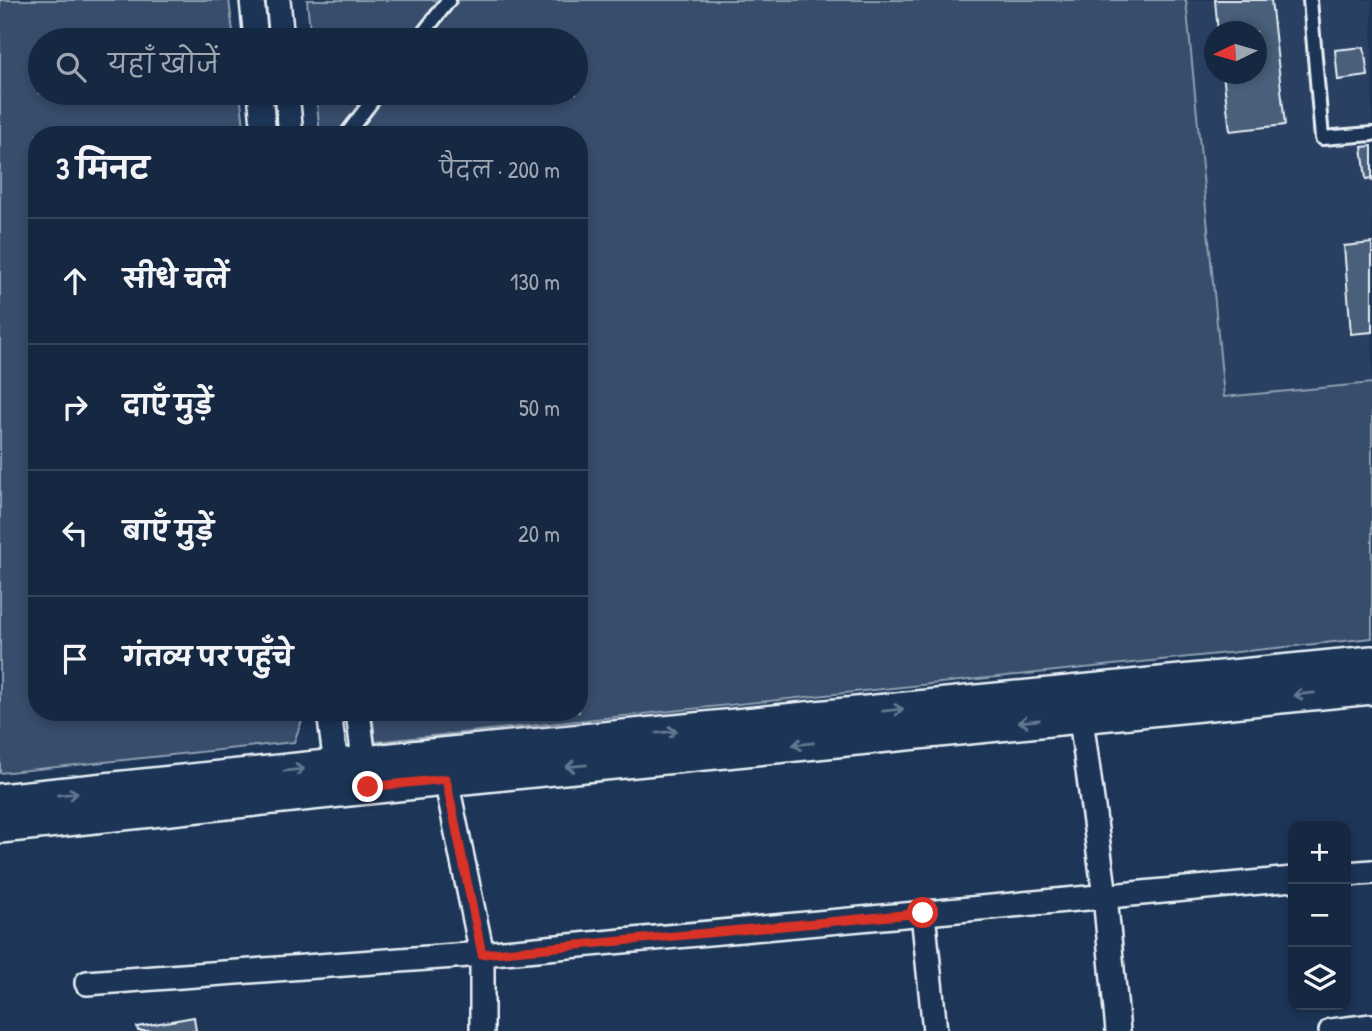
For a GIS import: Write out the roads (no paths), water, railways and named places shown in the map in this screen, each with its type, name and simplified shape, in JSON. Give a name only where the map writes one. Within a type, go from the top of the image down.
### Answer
[{"type":"street","points":[[252,0],[255,28]]},
{"type":"street","points":[[278,0],[281,28]]},
{"type":"street","points":[[261,105],[263,126]]},
{"type":"street","points":[[288,105],[290,126]]},
{"type":"street","points":[[0,801],[352,776],[1079,704],[1372,663]]},
{"type":"street","points":[[1079,704],[1372,687]]},
{"type":"street","points":[[1079,704],[1105,896],[1118,1031]]},
{"type":"street","points":[[332,721],[352,776]]},
{"type":"street","points":[[352,776],[357,721]]},
{"type":"street","points":[[444,767],[482,954],[482,1031]]},
{"type":"street","points":[[0,826],[352,776]]},
{"type":"street","points":[[1351,874],[1372,872]]},
{"type":"street","points":[[86,982],[482,954],[1288,879]]},
{"type":"street","points":[[923,913],[935,1031]]},
{"type":"street","points":[[1331,1031],[1372,1026]]},
{"type":"lane","points":[[427,28],[449,0]]},
{"type":"lane","points":[[1310,0],[1322,138],[1372,134]]},
{"type":"lane","points":[[353,126],[369,105]]}]
